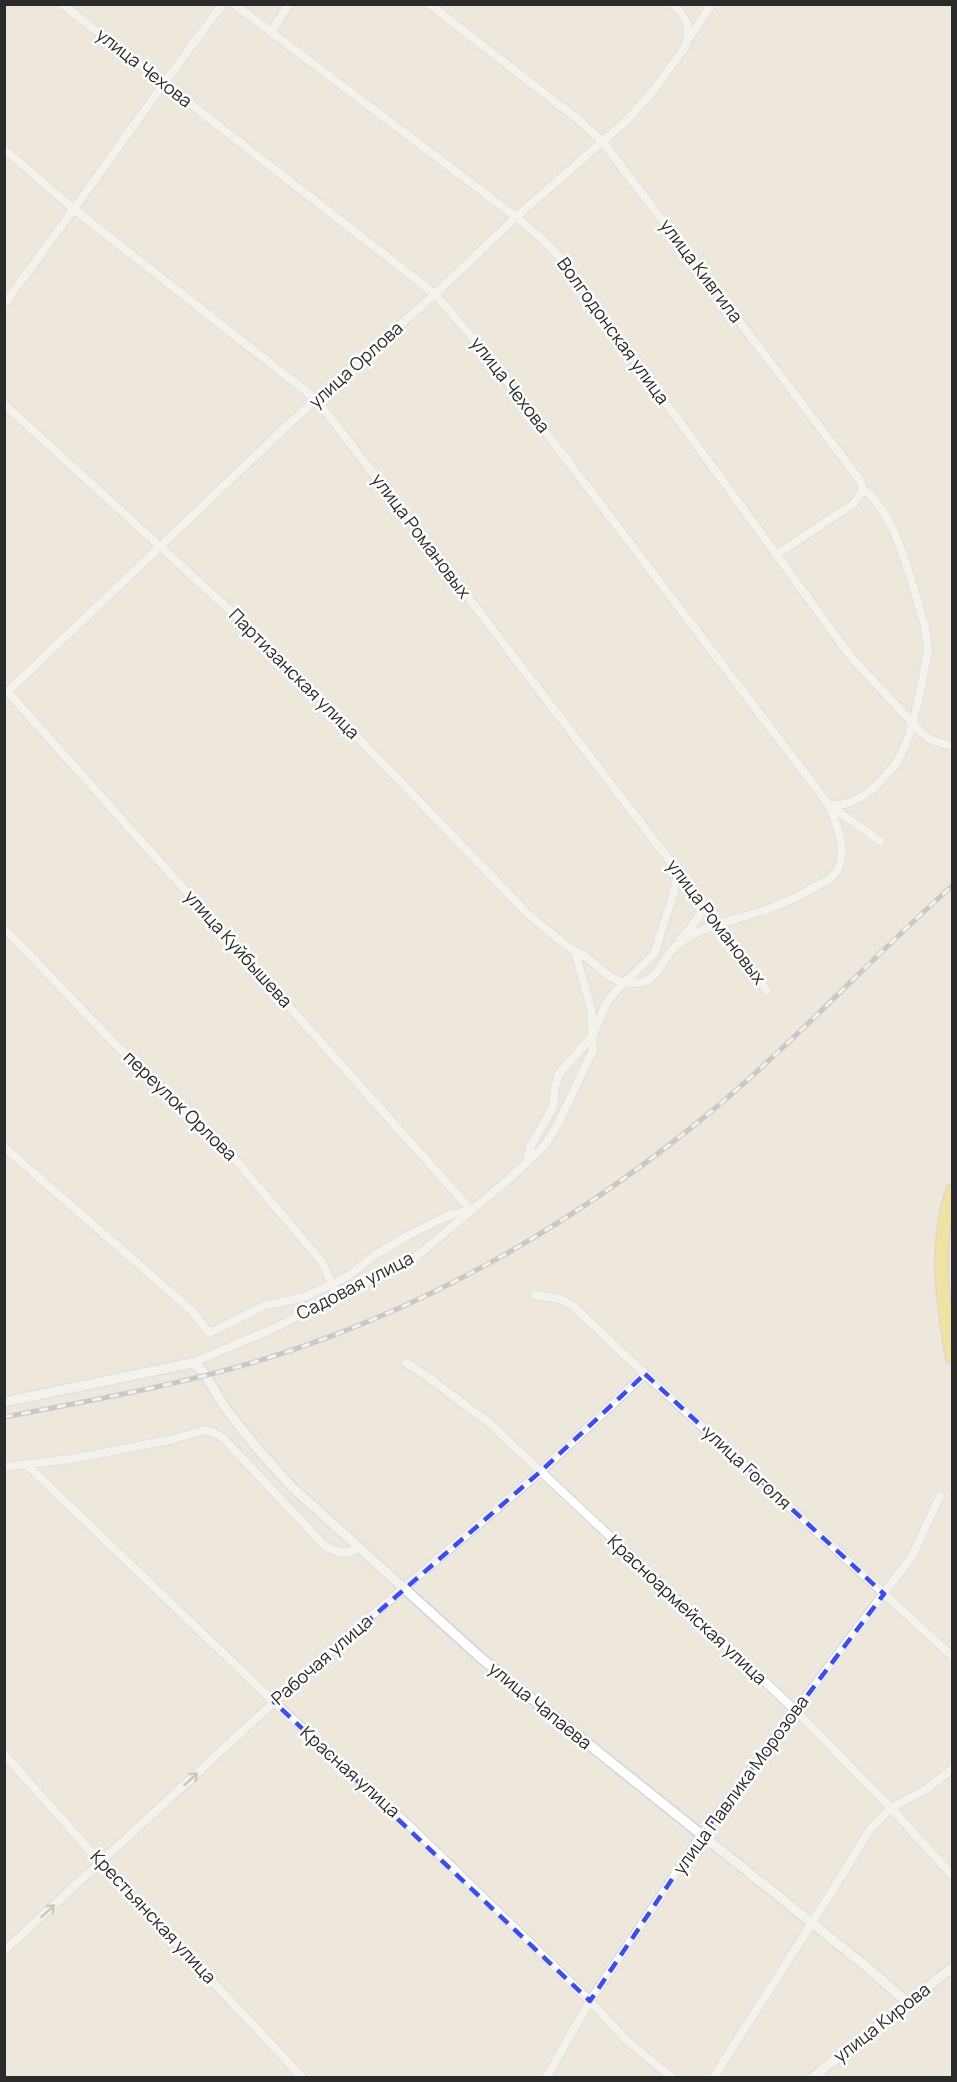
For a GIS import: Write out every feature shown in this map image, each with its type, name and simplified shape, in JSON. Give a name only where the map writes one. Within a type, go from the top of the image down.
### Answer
[{"type":"main road","points":[[952,1191],[942,1242],[942,1291],[952,1357]]},
{"type":"street","name":"улица Чехова","points":[[62,4],[435,294],[488,356],[829,805],[880,841]]},
{"type":"street","points":[[4,304],[75,210],[174,68],[224,4]]},
{"type":"street","name":"Волгодонская улица","points":[[234,4],[542,238],[559,256],[850,657],[920,731],[931,740],[952,746]]},
{"type":"street","points":[[271,32],[289,4]]},
{"type":"street","name":"улица Кивгила","points":[[429,4],[580,121],[602,141],[860,480],[862,489],[875,499],[885,512],[895,534],[925,626],[928,652],[912,723],[906,744],[896,764],[872,789],[851,804],[829,805]]},
{"type":"street","points":[[672,4],[688,24],[688,39]]},
{"type":"street","name":"улица Орлова","points":[[6,692],[291,422],[626,121],[653,91],[686,47],[688,39],[712,4]]},
{"type":"street","name":"улица Романовых","points":[[4,149],[75,210],[317,400],[678,871],[767,991]]},
{"type":"street","name":"Партизанская улица","points":[[4,404],[234,614],[308,686],[527,913],[575,951],[587,957],[611,978],[623,983]]},
{"type":"street","points":[[776,555],[854,504],[862,489]]},
{"type":"street","name":"улица Куйбышева","points":[[6,692],[471,1210]]},
{"type":"street","points":[[677,944],[717,923],[759,912],[800,896],[833,876],[841,860],[841,847],[829,805]]},
{"type":"street","points":[[524,1166],[530,1147],[553,1107],[559,1074],[579,1054],[593,1035],[606,1004],[658,947],[678,871]]},
{"type":"street","points":[[623,983],[646,982],[661,967],[705,908]]},
{"type":"street","name":"переулок Орлова","points":[[4,928],[115,1044],[224,1146],[322,1262],[338,1297]]},
{"type":"street","points":[[471,1210],[524,1166],[545,1145],[558,1124],[593,1050],[591,1009],[575,951]]},
{"type":"street","name":"Садовая улица","points":[[4,1147],[191,1310],[209,1333],[263,1306],[303,1297],[332,1284],[348,1276],[378,1252],[407,1236],[447,1216],[471,1210]]},
{"type":"street","name":"Садовая улица","points":[[4,1402],[192,1363],[270,1330],[412,1260],[471,1210]]},
{"type":"street","name":"улица Гоголя","points":[[536,1295],[560,1299],[573,1306],[952,1656]]},
{"type":"street","name":"улица Чапаева","points":[[192,1363],[205,1375],[240,1428],[292,1487],[482,1658],[700,1836],[813,1923],[908,2003]]},
{"type":"street","name":"Красноармейская улица","points":[[406,1363],[429,1376],[461,1404],[486,1420],[795,1710],[891,1808],[952,1875]]},
{"type":"street","name":"Рабочая улица","points":[[4,1951],[273,1702],[540,1472],[645,1374]]},
{"type":"street","points":[[4,1467],[71,1459],[159,1443],[205,1430],[224,1439],[325,1546],[347,1554],[358,1547]]},
{"type":"street","name":"Красная улица","points":[[27,1464],[273,1702],[416,1832],[590,2001],[627,2041],[673,2078]]},
{"type":"street","name":"улица Павлика Морозова","points":[[546,2078],[590,2001],[700,1836],[912,1556],[940,1496]]},
{"type":"street","name":"Крестьянская улица","points":[[4,1755],[101,1863],[303,2078]]},
{"type":"street","points":[[713,2078],[871,1828],[891,1808],[928,1788],[952,1769]]},
{"type":"street","name":"улица Кирова","points":[[812,2078],[952,1968]]},
{"type":"highlighted area","points":[[645,1374],[884,1594],[701,1836],[590,2001],[274,1702],[540,1472]]},
{"type":"railway","points":[[4,1417],[172,1383],[271,1357],[389,1313],[501,1256],[608,1190],[708,1114],[771,1059],[952,886]]}]
